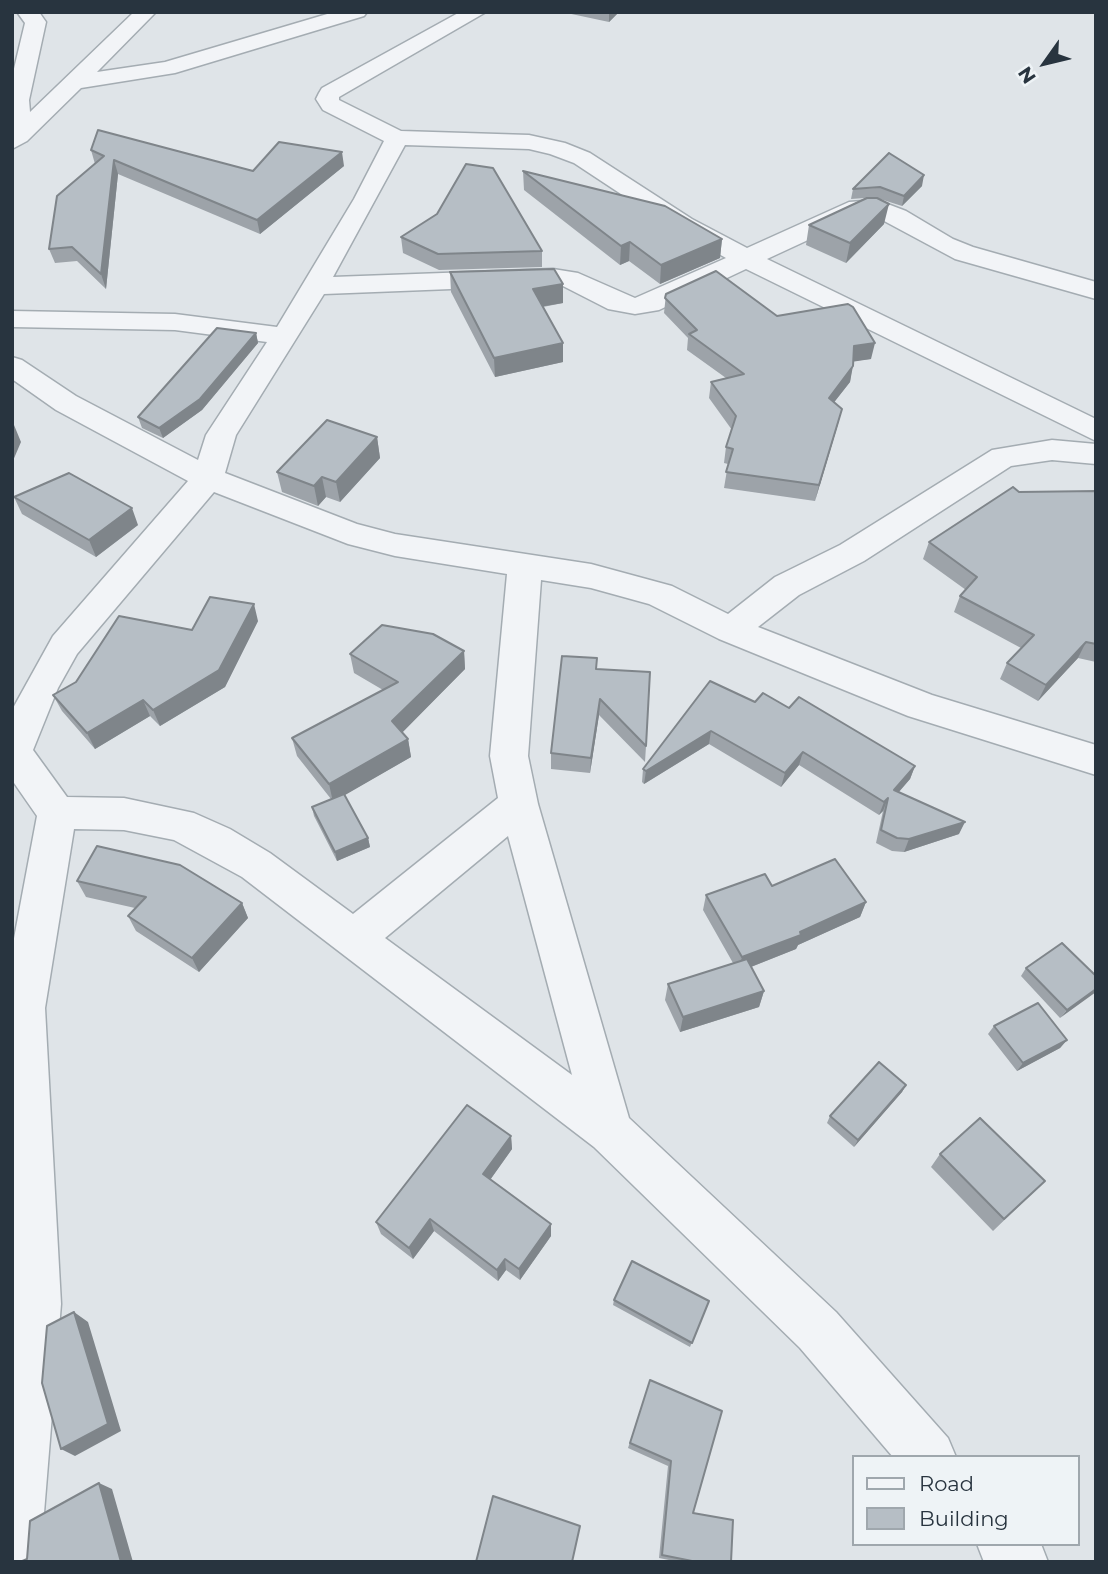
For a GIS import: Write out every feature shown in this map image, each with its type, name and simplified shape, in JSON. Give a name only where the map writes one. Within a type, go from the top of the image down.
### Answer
[{"type":"street","points":[[16,139],[18,100],[36,22],[27,12]]},
{"type":"street","points":[[16,139],[146,12]]},
{"type":"street","points":[[74,82],[167,68],[357,12]]},
{"type":"street","points":[[477,12],[330,93],[327,99],[331,104],[397,138],[529,142],[557,148],[582,158],[682,224],[749,260],[1096,430]]},
{"type":"street","points":[[12,1562],[36,1304],[23,1008],[57,813],[13,751],[27,685],[65,645],[208,478],[221,435],[285,337],[366,199],[397,138]]},
{"type":"street","points":[[314,286],[553,277],[569,279],[618,303],[635,306],[649,304],[749,260],[842,212],[858,207],[877,208],[964,253],[1096,291]]},
{"type":"street","points":[[12,319],[175,322],[285,337]]},
{"type":"street","points":[[12,366],[66,403],[111,429],[208,478],[348,533],[395,545],[591,576],[660,595],[732,630],[921,706],[1096,760]]},
{"type":"street","points":[[732,630],[786,586],[852,553],[943,498],[1003,457],[1052,450],[1096,454]]},
{"type":"street","points":[[524,565],[509,755],[519,804],[610,1131]]},
{"type":"street","points":[[352,940],[519,804]]},
{"type":"street","points":[[57,813],[124,814],[180,825],[216,841],[256,866],[610,1131],[818,1330],[927,1455]]},
{"type":"street","points":[[1007,1546],[1020,1562]]},
{"type":"building","points":[[98,130],[253,171],[279,142],[342,152],[257,220],[114,160],[101,274],[72,247],[49,249],[57,196],[104,156],[91,150]]},
{"type":"building","points":[[889,153],[924,175],[904,196],[880,187],[853,189]]},
{"type":"building","points":[[466,164],[493,168],[542,251],[438,254],[401,237],[437,214]]},
{"type":"building","points":[[523,171],[665,206],[722,239],[661,265],[630,242],[621,246]]},
{"type":"building","points":[[867,198],[877,198],[889,204],[850,243],[809,225]]},
{"type":"building","points":[[554,269],[563,284],[533,289],[563,343],[494,358],[450,272]]},
{"type":"building","points":[[716,271],[777,316],[848,304],[853,307],[875,343],[854,346],[853,366],[829,398],[842,409],[819,485],[726,472],[733,449],[726,447],[736,416],[711,382],[744,374],[689,334],[697,330],[665,298],[666,294]]},
{"type":"building","points":[[217,328],[256,333],[200,399],[159,428],[138,417]]},
{"type":"building","points":[[327,420],[377,437],[336,482],[322,477],[314,486],[277,472]]},
{"type":"building","points":[[69,473],[132,508],[89,540],[14,497]]},
{"type":"building","points":[[1013,487],[1019,492],[1096,491],[1096,644],[1086,642],[1046,685],[1007,663],[1034,635],[960,596],[977,577],[929,542]]},
{"type":"building","points":[[210,597],[254,604],[219,670],[153,710],[143,700],[87,733],[53,695],[76,682],[119,616],[192,630]]},
{"type":"building","points":[[382,625],[433,634],[464,651],[392,721],[408,739],[329,784],[292,738],[398,682],[350,654]]},
{"type":"building","points":[[562,656],[597,658],[596,669],[650,672],[646,746],[600,699],[591,758],[551,753]]},
{"type":"building","points":[[710,681],[755,702],[763,693],[789,708],[799,697],[915,766],[894,790],[965,822],[909,839],[897,838],[881,830],[888,798],[884,802],[803,752],[785,773],[711,731],[646,771],[643,769]]},
{"type":"building","points":[[344,794],[368,838],[335,852],[312,807]]},
{"type":"building","points":[[97,846],[180,865],[242,903],[192,958],[128,916],[146,897],[77,881]]},
{"type":"building","points":[[835,859],[866,902],[800,932],[801,935],[742,957],[706,895],[765,874],[772,886]]},
{"type":"building","points":[[1062,943],[1096,976],[1096,989],[1067,1010],[1026,968]]},
{"type":"building","points":[[747,959],[764,991],[683,1017],[668,984]]},
{"type":"building","points":[[1038,1003],[1067,1040],[1023,1063],[994,1026]]},
{"type":"building","points":[[879,1062],[906,1085],[858,1140],[830,1116]]},
{"type":"building","points":[[467,1105],[511,1136],[483,1174],[551,1224],[519,1269],[505,1259],[497,1270],[430,1219],[409,1248],[376,1222]]},
{"type":"building","points":[[980,1118],[1045,1181],[1004,1219],[940,1154]]},
{"type":"building","points":[[632,1261],[709,1301],[692,1343],[614,1300]]},
{"type":"building","points":[[74,1312],[108,1424],[61,1449],[42,1383],[47,1326]]},
{"type":"building","points":[[650,1380],[722,1411],[693,1513],[733,1520],[731,1562],[697,1562],[662,1555],[671,1461],[630,1443]]},
{"type":"building","points":[[99,1483],[121,1562],[20,1562],[27,1559],[30,1521]]},
{"type":"building","points":[[493,1496],[580,1526],[572,1562],[476,1562]]}]
